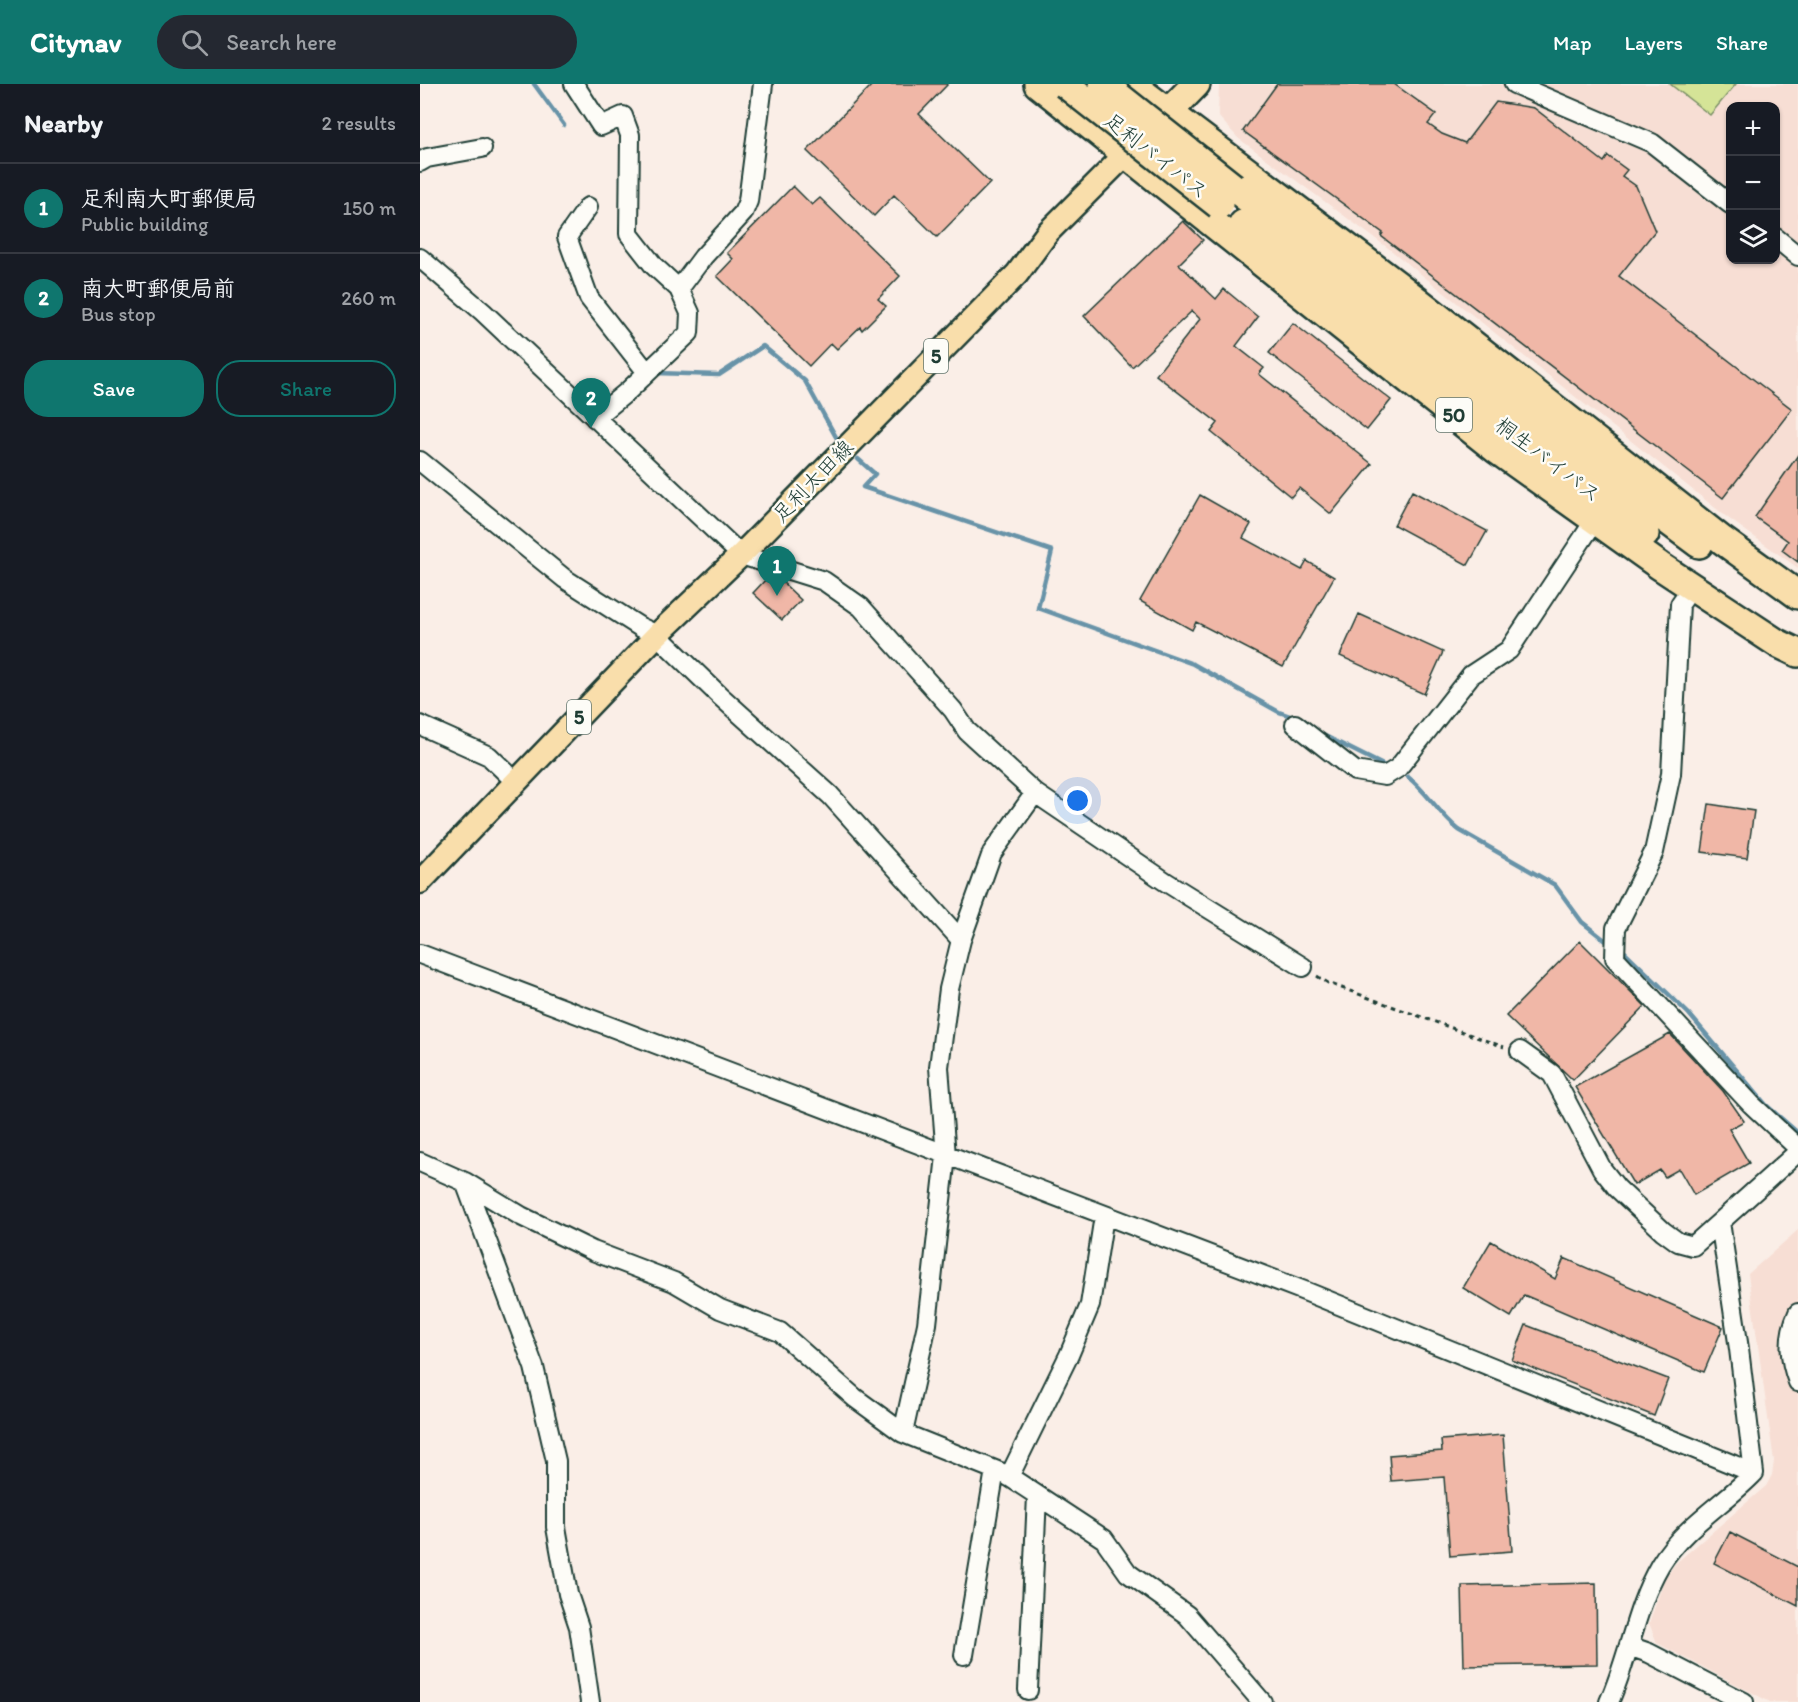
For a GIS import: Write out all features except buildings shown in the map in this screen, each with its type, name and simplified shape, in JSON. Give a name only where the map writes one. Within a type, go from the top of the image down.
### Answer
[{"type":"highway","name":"50","points":[[1038,84],[1497,450],[1692,587],[1777,643],[1798,653]]},
{"type":"highway","name":"足利バイパス","points":[[1065,84],[1226,196]]},
{"type":"highway","name":"足利バイパス","points":[[1103,84],[1226,196]]},
{"type":"highway","points":[[1131,84],[1396,284],[1714,534],[1798,595]]},
{"type":"highway","points":[[1126,154],[1196,84]]},
{"type":"highway","name":"桐生バイパス","points":[[1226,196],[1686,535],[1798,611]]},
{"type":"highway","name":"桐生バイパス","points":[[1226,196],[1671,553],[1798,641]]},
{"type":"main road","name":"足利太田線","points":[[420,882],[657,635],[741,555],[1017,274],[1048,232],[1126,154]]},
{"type":"street","points":[[574,84],[601,126],[623,116],[630,135],[629,234],[654,266],[679,289],[690,313],[689,333],[646,371],[628,391],[594,418]]},
{"type":"street","points":[[679,289],[703,257],[743,213],[751,180],[763,84]]},
{"type":"street","points":[[1514,84],[1652,143],[1726,200]]},
{"type":"street","points":[[422,156],[482,148]]},
{"type":"street","points":[[588,207],[567,237],[589,298],[646,371]]},
{"type":"street","points":[[1780,241],[1798,256]]},
{"type":"street","points":[[420,258],[483,312],[741,555],[784,566],[824,581],[861,607],[953,710],[967,730],[1035,793],[1166,882],[1303,967]]},
{"type":"street","points":[[420,461],[565,579],[640,627],[657,635],[719,695],[830,795],[961,940]]},
{"type":"street","points":[[1294,724],[1355,771],[1385,776],[1398,768],[1471,675],[1509,650],[1595,520]]},
{"type":"street","points":[[1520,1051],[1552,1074],[1602,1169],[1617,1188],[1663,1232],[1678,1242],[1693,1246],[1798,1150],[1751,1104],[1616,958],[1616,928],[1654,852],[1671,774],[1680,604],[1692,587]]},
{"type":"street","points":[[420,725],[489,756],[516,782]]},
{"type":"street","points":[[903,1433],[927,1324],[946,1156],[939,1067],[950,989],[961,940],[992,853],[1035,793]]},
{"type":"street","points":[[420,954],[1307,1292],[1754,1473]]},
{"type":"street","points":[[420,1162],[465,1182],[521,1216],[593,1251],[674,1282],[720,1309],[780,1332],[855,1398],[903,1433],[1002,1473],[1104,1539],[1128,1573],[1187,1615],[1262,1702]]},
{"type":"street","points":[[465,1182],[534,1367],[556,1461],[556,1527],[568,1594],[579,1627],[590,1702]]},
{"type":"street","points":[[964,1655],[1002,1473],[1069,1355],[1090,1305],[1104,1216]]},
{"type":"street","points":[[1719,1222],[1739,1349],[1754,1473]]},
{"type":"street","points":[[1798,1313],[1789,1340],[1791,1363],[1798,1382]]},
{"type":"street","points":[[1609,1702],[1644,1596],[1661,1564],[1688,1533],[1754,1473]]},
{"type":"street","points":[[1028,1690],[1037,1496]]},
{"type":"street","points":[[1629,1646],[1649,1653],[1744,1702]]},
{"type":"path","points":[[1303,967],[1328,983],[1478,1040],[1520,1051]]},
{"type":"shaded area","points":[[1219,84],[1798,84],[1798,568],[1728,518],[1388,248],[1238,138],[1218,116]]},
{"type":"shaded area","points":[[1798,1230],[1798,1702],[1770,1702],[1657,1643],[1649,1623],[1665,1578],[1676,1563],[1766,1486],[1772,1475],[1774,1461],[1748,1274]]},
{"type":"green space","points":[[1670,84],[1736,84],[1710,115]]},
{"type":"waterway","points":[[534,84],[564,125]]},
{"type":"waterway","points":[[656,373],[719,375],[763,346],[805,381],[836,437]]},
{"type":"waterway","points":[[858,459],[875,474],[863,487],[1052,551],[1038,608],[1193,664],[1279,712],[1296,718]]},
{"type":"waterway","points":[[1323,735],[1385,766]]},
{"type":"waterway","points":[[1408,777],[1459,830],[1555,885],[1582,922],[1611,945]]},
{"type":"waterway","points":[[1624,951],[1689,1014],[1766,1105],[1798,1133]]},
{"type":"place","name":"南大町郵便局前","points":[[591,428]]},
{"type":"place","name":"足利南大町郵便局","points":[[777,596]]}]
